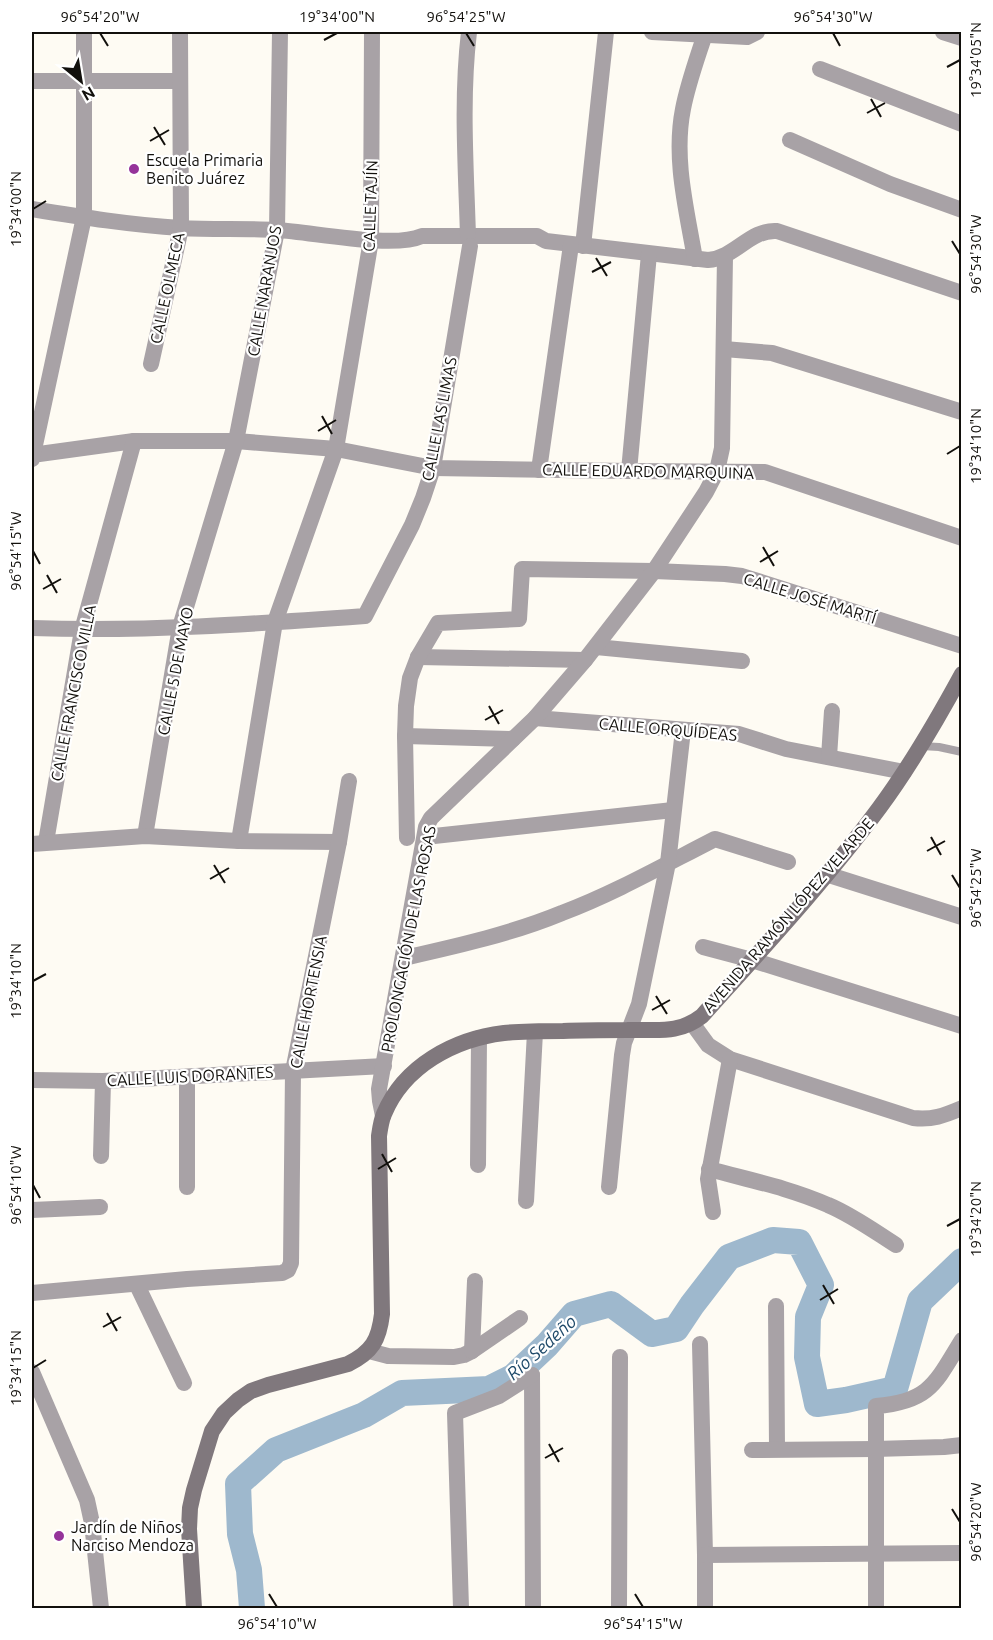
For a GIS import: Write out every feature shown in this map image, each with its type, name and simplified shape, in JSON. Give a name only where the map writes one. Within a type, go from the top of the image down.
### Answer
[{"type":"main road","name":"AVENIDA RAMÓN LÓPEZ VELARDE","points":[[369,1351],[376,1340],[382,1314],[379,1136],[383,1116],[394,1095],[410,1075],[424,1063],[455,1046],[503,1033],[677,1029],[702,1016],[860,834],[957,694],[962,674]]},
{"type":"main road","points":[[194,1608],[189,1530],[190,1508],[212,1431],[224,1413],[251,1391],[348,1364],[369,1351]]},
{"type":"street","points":[[32,457],[84,217],[84,32]]},
{"type":"street","name":"CALLE OLMECA","points":[[151,364],[181,228],[180,32]]},
{"type":"street","name":"CALLE NARANJOS","points":[[236,441],[277,230],[280,32]]},
{"type":"street","name":"CALLE TAJÍN","points":[[239,842],[275,622],[336,449],[371,240],[372,32]]},
{"type":"street","name":"CALLE LAS LIMAS","points":[[275,622],[365,616],[412,525],[433,468],[469,241],[465,97],[469,32]]},
{"type":"street","points":[[539,470],[577,245],[606,32]]},
{"type":"street","points":[[652,32],[747,37],[757,32]]},
{"type":"street","points":[[944,32],[962,38]]},
{"type":"street","points":[[695,259],[682,182],[680,143],[682,110],[705,34]]},
{"type":"street","points":[[820,69],[962,124]]},
{"type":"street","points":[[32,81],[180,81]]},
{"type":"street","points":[[790,140],[891,184],[962,210]]},
{"type":"street","points":[[32,209],[181,228],[277,230],[371,240],[412,240],[422,236],[469,241],[537,236],[546,241],[708,261],[725,256],[767,230],[777,231],[962,293]]},
{"type":"street","points":[[629,471],[649,254]]},
{"type":"street","name":"PROLONGACIÓN DE LAS ROSAS","points":[[383,1116],[380,1089],[426,827],[437,810],[535,717],[596,647],[654,571],[706,492],[717,471],[722,448],[725,256]]},
{"type":"street","points":[[724,349],[772,353],[962,412]]},
{"type":"street","name":"CALLE EDUARDO MARQUINA","points":[[32,457],[134,441],[236,441],[336,449],[433,468],[765,472],[962,538]]},
{"type":"street","name":"CALLE FRANCISCO VILLA","points":[[39,843],[82,630],[134,441]]},
{"type":"street","name":"CALLE 5 DE MAYO","points":[[145,836],[180,627],[236,441]]},
{"type":"street","name":"CALLE JOSÉ MARTÍ","points":[[418,657],[438,623],[519,619],[522,569],[654,571],[742,576],[962,646]]},
{"type":"street","points":[[32,628],[82,630],[275,622]]},
{"type":"street","points":[[596,647],[742,661]]},
{"type":"street","points":[[406,838],[407,696],[410,678],[418,657],[585,660]]},
{"type":"street","points":[[829,757],[832,711]]},
{"type":"street","name":"CALLE ORQUÍDEAS","points":[[535,717],[739,734],[786,749],[904,772]]},
{"type":"street","points":[[609,1187],[622,1055],[639,1004],[668,863],[683,730]]},
{"type":"street","points":[[405,736],[513,739]]},
{"type":"street","name":"CALLE HORTENSIA","points":[[136,1285],[187,1279],[282,1273],[288,1270],[291,1263],[293,1071],[349,781]]},
{"type":"street","points":[[425,837],[673,810]]},
{"type":"street","points":[[39,843],[145,836],[239,842],[339,842]]},
{"type":"street","points":[[404,958],[473,942],[552,917],[617,889],[715,839],[788,862]]},
{"type":"street","points":[[826,874],[962,917]]},
{"type":"street","points":[[703,947],[752,960],[962,1026]]},
{"type":"street","points":[[692,1023],[708,1045],[730,1059],[913,1118],[927,1120],[962,1108]]},
{"type":"street","points":[[526,1201],[535,1032]]},
{"type":"street","points":[[478,1165],[479,1038]]},
{"type":"street","points":[[713,1212],[708,1179],[709,1169],[730,1059]]},
{"type":"street","name":"CALLE LUIS DORANTES","points":[[32,1080],[103,1081],[384,1066]]},
{"type":"street","points":[[187,1077],[187,1187]]},
{"type":"street","points":[[100,1156],[103,1081]]},
{"type":"street","points":[[709,1169],[829,1205],[896,1245]]},
{"type":"street","points":[[32,1210],[100,1207]]},
{"type":"street","points":[[472,1351],[475,1281]]},
{"type":"street","points":[[32,1293],[136,1285],[184,1383]]},
{"type":"street","points":[[776,1306],[777,1449]]},
{"type":"street","points":[[369,1351],[388,1356],[454,1357],[464,1355],[520,1318]]},
{"type":"street","points":[[876,1608],[876,1406],[897,1404],[913,1399],[927,1390],[938,1379],[962,1340]]},
{"type":"street","points":[[700,1344],[705,1608]]},
{"type":"street","points":[[620,1357],[620,1608]]},
{"type":"street","points":[[32,1372],[87,1500],[92,1523],[101,1608]]},
{"type":"street","points":[[461,1608],[455,1413],[500,1396],[532,1376],[533,1608]]},
{"type":"street","points":[[752,1450],[875,1449],[962,1445]]},
{"type":"street","points":[[705,1555],[962,1552]]},
{"type":"lane","points":[[921,746],[962,752]]},
{"type":"waterway","name":"Río Sedeño","points":[[252,1608],[249,1570],[240,1534],[238,1484],[276,1450],[364,1415],[402,1393],[489,1389],[513,1377],[547,1345],[574,1314],[611,1304],[652,1334],[676,1329],[729,1257],[773,1240],[799,1242],[821,1285],[808,1317],[807,1357],[817,1404],[895,1389],[920,1301],[962,1261]]},
{"type":"place","name":"Escuela Primaria Benito Juárez","points":[[134,169]]},
{"type":"place","name":"Jardín de Niños Narciso Mendoza","points":[[59,1536]]}]
